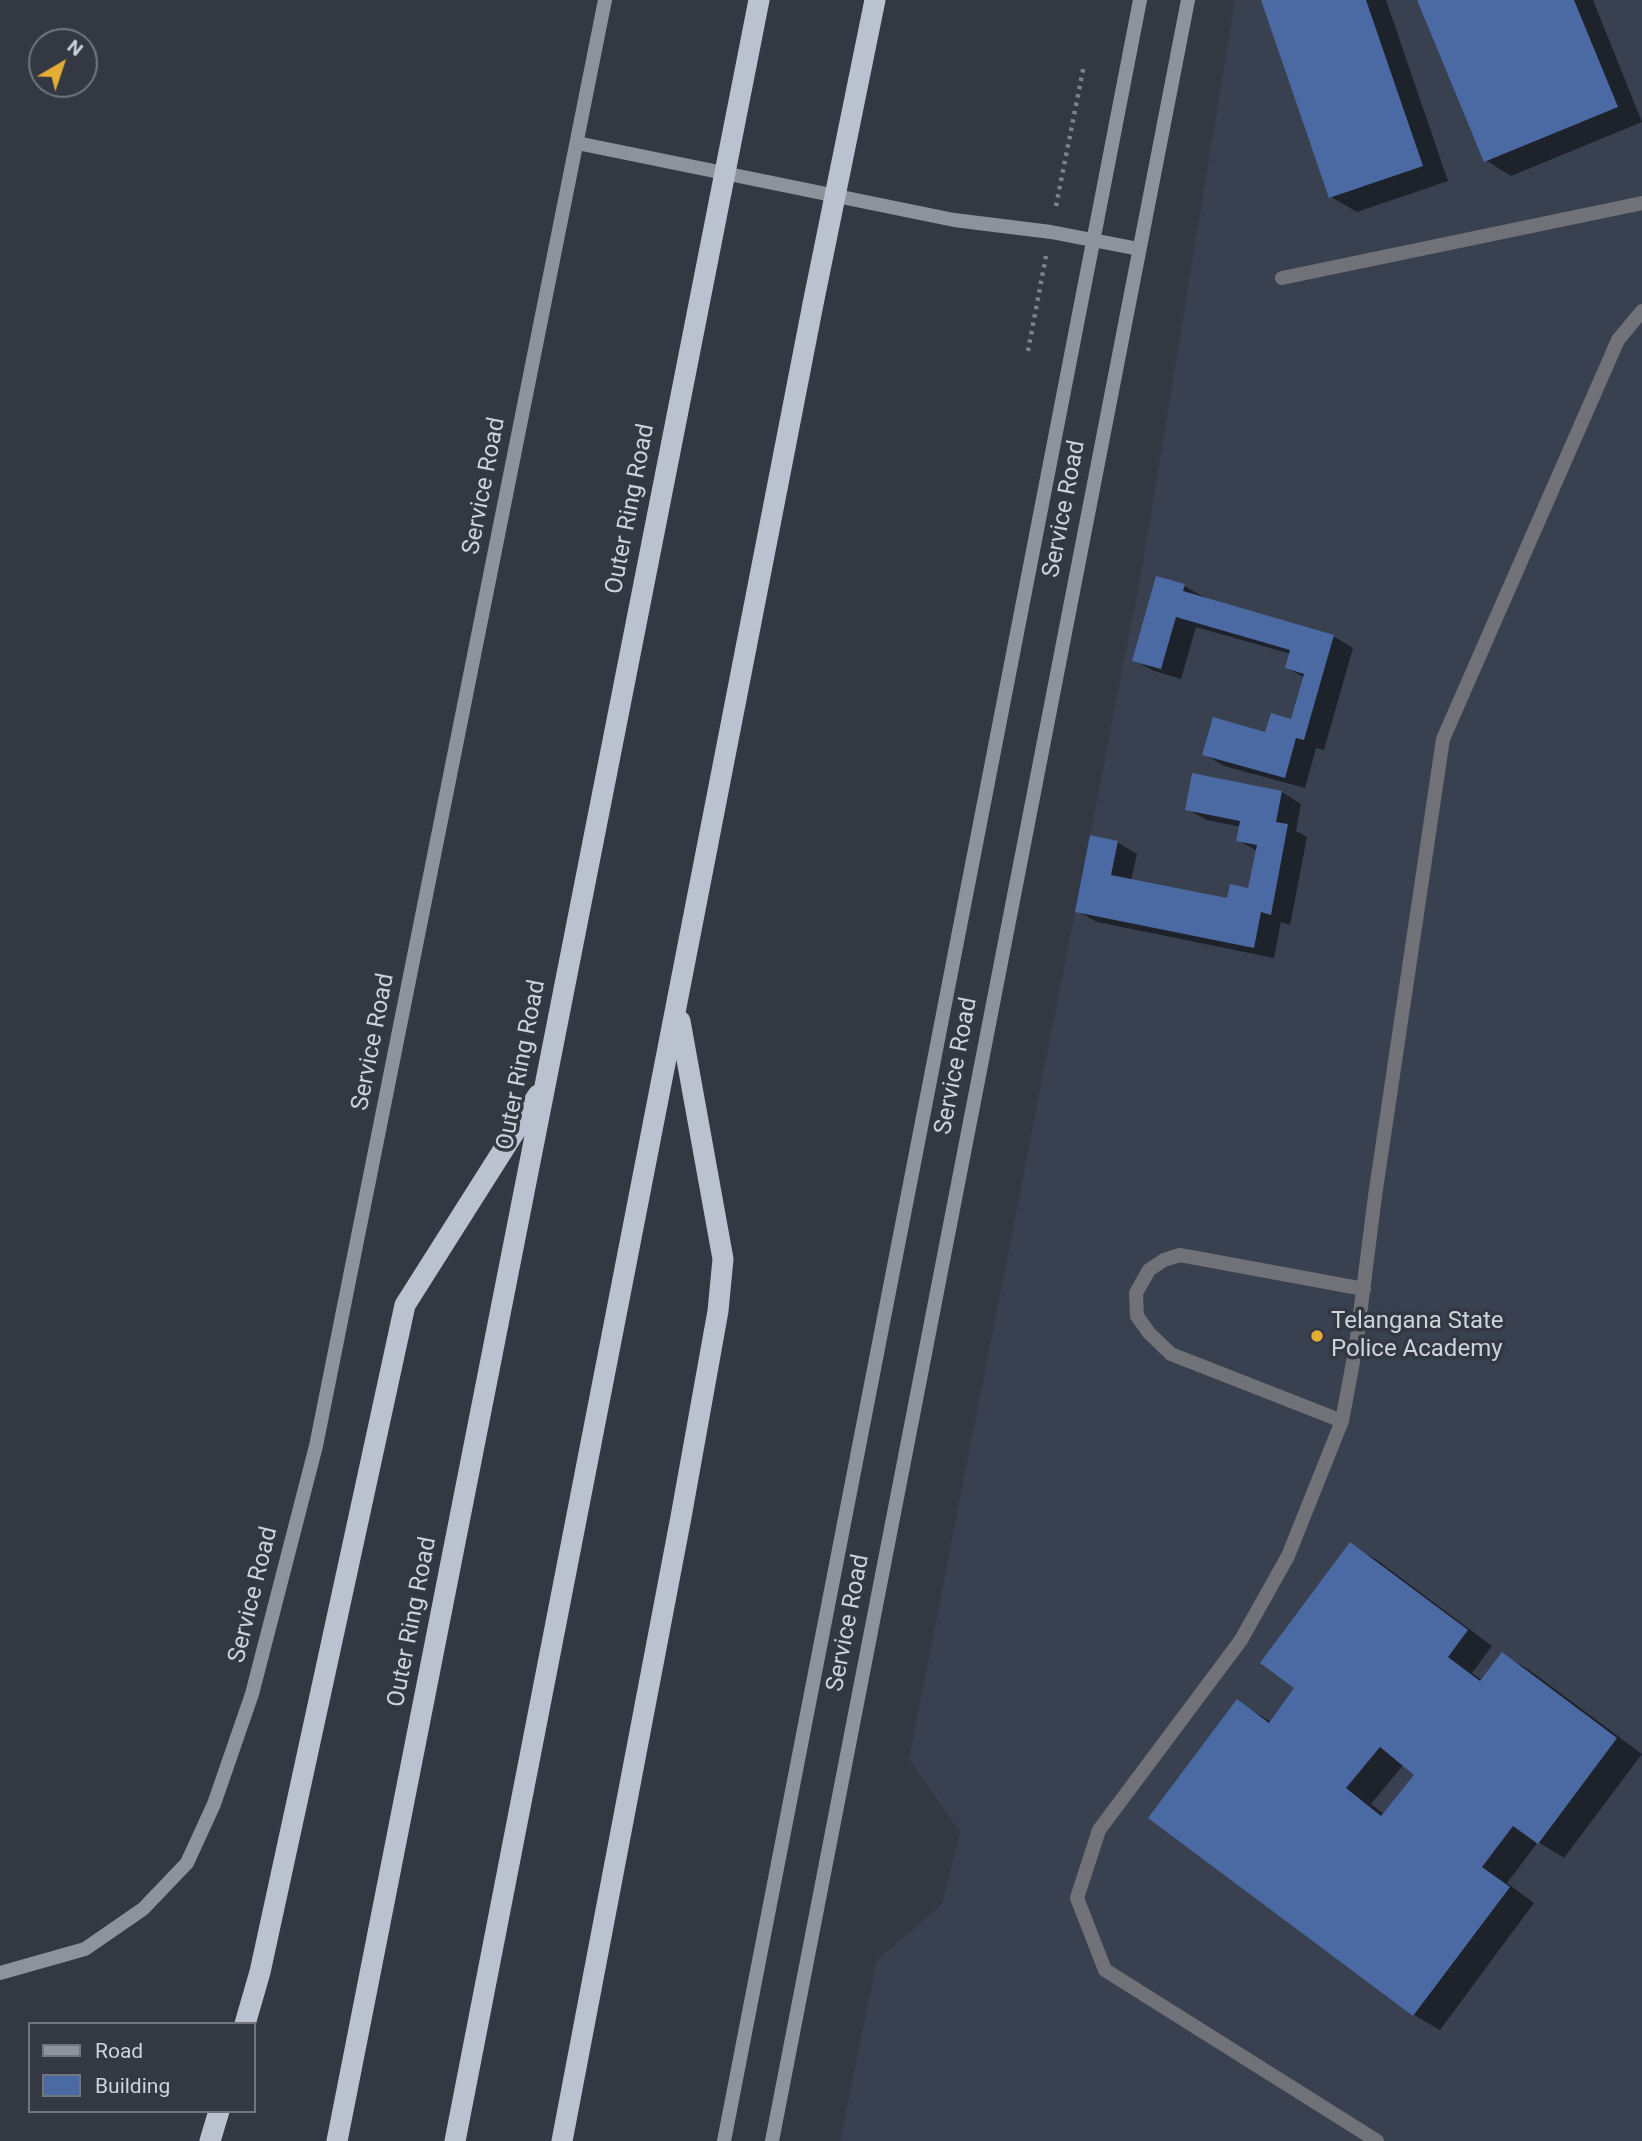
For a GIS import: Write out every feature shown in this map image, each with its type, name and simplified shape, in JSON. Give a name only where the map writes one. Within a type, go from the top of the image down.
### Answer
[{"type":"highway","name":"Outer Ring Road","points":[[337,2141],[759,0]]},
{"type":"highway","points":[[455,2141],[813,304],[875,0]]},
{"type":"highway","points":[[562,2141],[718,1311],[723,1259],[678,1007]]},
{"type":"highway","points":[[246,2022],[260,1972],[405,1305],[545,1084]]},
{"type":"highway","points":[[210,2141],[218,2113]]},
{"type":"main road","name":"Service Road","points":[[0,1973],[85,1949],[143,1909],[187,1863],[214,1804],[252,1694],[316,1446],[605,0]]},
{"type":"main road","name":"Service Road","points":[[724,2141],[1140,0]]},
{"type":"main road","name":"Service Road","points":[[772,2141],[1188,0]]},
{"type":"main road","points":[[577,143],[954,220],[1051,232],[1139,249]]},
{"type":"lane","points":[[1282,278],[1642,203]]},
{"type":"lane","points":[[1377,2141],[1105,1970],[1077,1898],[1099,1830],[1241,1640],[1288,1556],[1342,1420],[1364,1289],[1375,1196],[1443,739],[1618,340],[1642,311]]},
{"type":"lane","points":[[1342,1420],[1171,1354],[1149,1333],[1137,1316],[1136,1293],[1149,1270],[1164,1260],[1181,1255],[1364,1289]]},
{"type":"shaded area","name":"Telangana State Police Academy","points":[[1235,0],[1642,0],[1642,2141],[840,2141],[877,1960],[942,1904],[960,1832],[909,1759],[1141,575]]},
{"type":"building","points":[[1261,0],[1366,0],[1423,166],[1329,198]]},
{"type":"building","points":[[1417,0],[1574,0],[1618,107],[1484,162]]},
{"type":"building","points":[[1156,576],[1185,584],[1183,591],[1334,635],[1304,740],[1296,738],[1285,778],[1202,755],[1213,717],[1265,732],[1271,713],[1291,719],[1304,674],[1285,668],[1290,650],[1176,617],[1161,669],[1132,661]]},
{"type":"building","points":[[1192,773],[1282,791],[1276,822],[1288,824],[1271,915],[1261,912],[1254,948],[1075,912],[1090,835],[1118,841],[1111,875],[1227,898],[1230,884],[1248,888],[1257,845],[1236,841],[1240,821],[1185,810]]},
{"type":"building","points":[[1350,1542],[1468,1630],[1448,1657],[1480,1681],[1502,1652],[1617,1738],[1538,1844],[1513,1826],[1482,1867],[1510,1887],[1413,2016],[1148,1818],[1237,1699],[1269,1723],[1294,1688],[1260,1663]],"holes":[[[1380,1747],[1414,1775],[1381,1816],[1346,1788]]]},
{"type":"place","name":"Telangana State Police Academy","points":[[1317,1336]]}]
